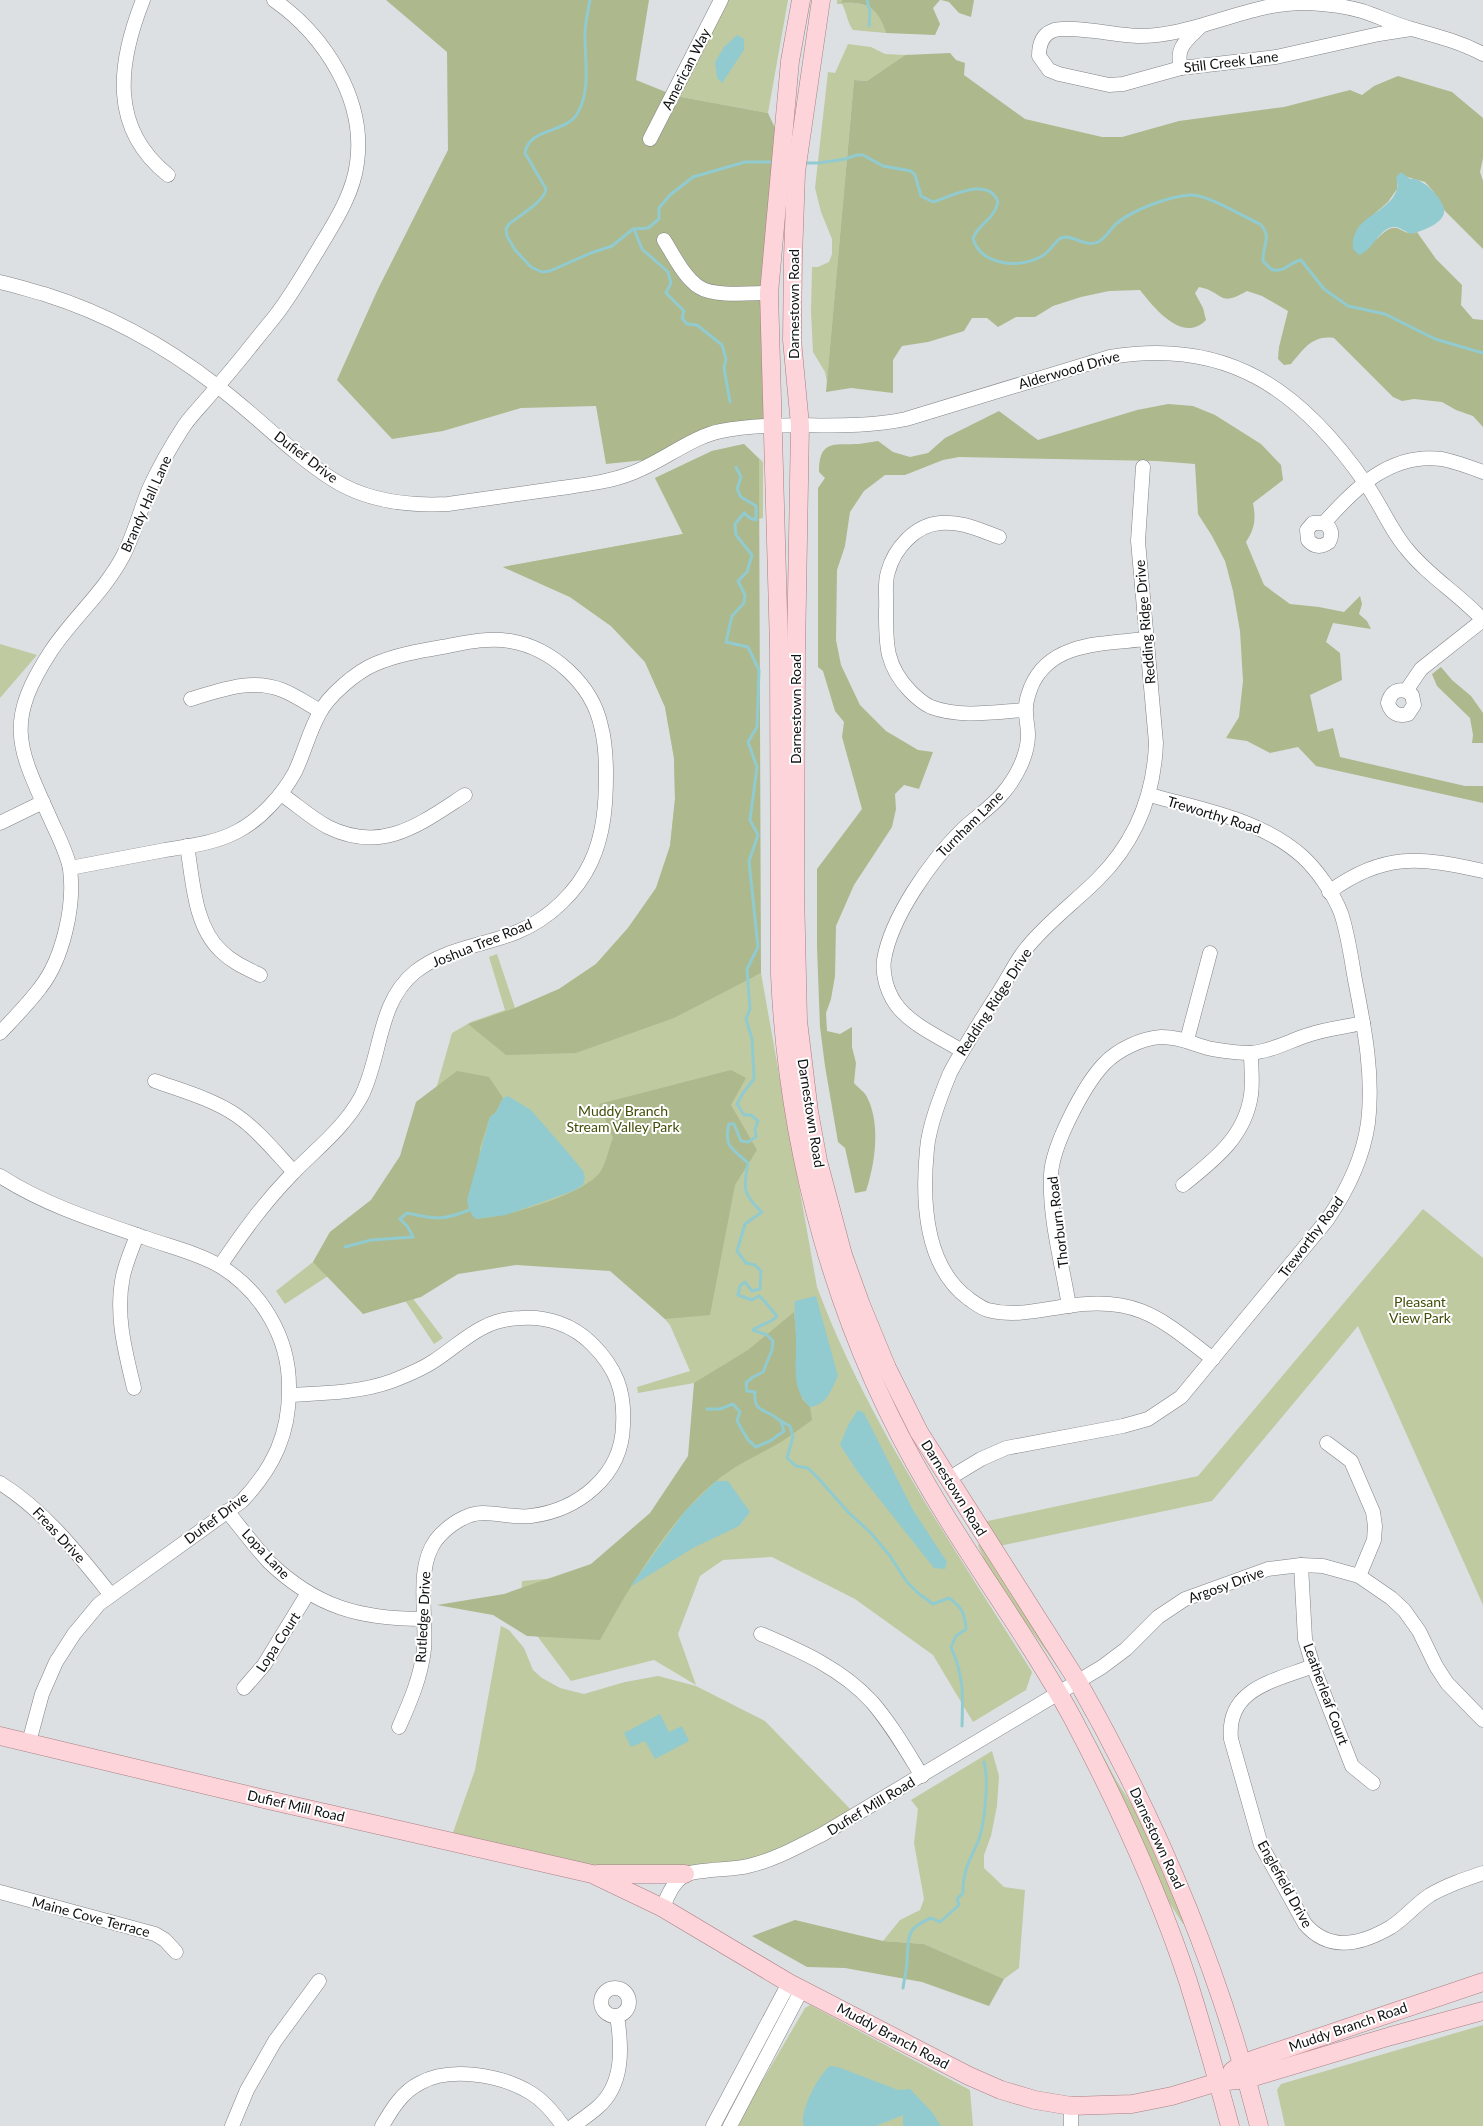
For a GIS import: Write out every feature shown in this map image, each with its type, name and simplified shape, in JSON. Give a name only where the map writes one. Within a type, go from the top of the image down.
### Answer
[{"type":"main road","name":"Darnestown Road","points":[[801,0],[790,61],[789,162],[792,340],[779,647],[780,975],[782,1016],[800,1151],[811,1199],[837,1285],[885,1405],[929,1489],[1059,1693],[1106,1784],[1142,1862],[1187,1980],[1230,2126]]},
{"type":"main road","name":"Darnestown Road","points":[[821,0],[789,162],[769,293],[787,425],[796,652],[794,891],[798,1021],[804,1074],[818,1161],[843,1255],[861,1305],[901,1398],[948,1479],[1078,1682],[1117,1754],[1185,1898],[1245,2072],[1259,2126]]},
{"type":"main road","name":"Dufief Mill Road","points":[[0,1736],[592,1874]]},
{"type":"main road","name":"Muddy Branch Road","points":[[592,1874],[662,1908],[795,1986],[969,2076],[1009,2092],[1036,2100],[1071,2106],[1132,2104],[1172,2096],[1218,2082],[1483,1982]]},
{"type":"main road","points":[[592,1874],[685,1874]]},
{"type":"main road","name":"Muddy Branch Road","points":[[1245,2072],[1483,2011]]},
{"type":"street","points":[[143,0],[131,29],[125,55],[124,83],[127,114],[135,137],[152,162],[168,175]]},
{"type":"street","name":"Brandy Hall Lane","points":[[0,1033],[42,986],[52,970],[68,921],[70,868],[60,838],[29,773],[23,752],[20,719],[26,698],[52,649],[105,583],[123,555],[150,488],[171,446],[187,423],[289,298],[342,208],[357,164],[358,144],[352,102],[340,73],[331,58],[302,25],[274,0]]},
{"type":"street","name":"American Way","points":[[650,139],[721,0]]},
{"type":"street","name":"Still Creek Lane","points":[[1411,29],[1378,34],[1276,58],[1181,68],[1141,80],[1109,85],[1049,70],[1040,60],[1039,49],[1044,36],[1059,29],[1140,36],[1201,26],[1263,7],[1309,3],[1343,6],[1362,11],[1411,29],[1454,40],[1483,54]]},
{"type":"street","points":[[1181,68],[1178,58],[1180,50],[1201,26]]},
{"type":"street","points":[[664,240],[685,273],[699,287],[710,292],[769,293]]},
{"type":"street","name":"Dufief Drive","points":[[0,282],[14,284],[70,302],[138,332],[165,348],[218,386],[333,480],[359,492],[395,502],[423,505],[448,504],[604,482],[632,473],[703,437],[720,431],[787,425]]},
{"type":"street","name":"Alderwood Drive","points":[[787,425],[885,423],[906,419],[1110,357],[1145,352],[1193,355],[1222,363],[1258,378],[1278,390],[1313,418],[1365,482],[1397,536],[1416,560],[1483,620]]},
{"type":"street","points":[[1324,523],[1340,504],[1365,482],[1396,463],[1415,459],[1443,460],[1483,472]]},
{"type":"street","name":"Redding Ridge Drive","points":[[1143,466],[1138,541],[1156,743],[1150,795],[1138,824],[1117,857],[1099,878],[1052,919],[1025,951],[962,1051],[941,1094],[927,1147],[925,1195],[930,1234],[937,1259],[957,1290],[977,1305],[987,1310],[1011,1314],[1107,1302],[1142,1310],[1165,1322],[1213,1359]]},
{"type":"street","points":[[999,537],[962,523],[940,523],[931,525],[905,541],[897,550],[887,573],[886,645],[888,657],[900,680],[920,701],[931,707],[961,713],[1025,710]]},
{"type":"street","points":[[1406,691],[1421,669],[1483,620]]},
{"type":"street","name":"Turnham Lane","points":[[962,1051],[916,1023],[895,1004],[887,988],[884,960],[896,926],[936,857],[962,830],[1002,794],[1015,777],[1025,753],[1028,736],[1025,710],[1035,677],[1055,656],[1076,648],[1146,639]]},
{"type":"street","name":"Joshua Tree Road","points":[[70,868],[218,840],[240,830],[258,818],[281,794],[295,772],[320,711],[347,682],[360,672],[395,657],[482,640],[510,641],[532,648],[555,660],[578,680],[590,698],[601,724],[606,756],[606,800],[601,834],[592,859],[573,890],[557,906],[536,922],[518,932],[448,953],[433,960],[413,974],[400,988],[389,1008],[373,1069],[361,1096],[348,1118],[260,1209],[220,1266]]},
{"type":"street","points":[[191,699],[232,686],[268,686],[282,690],[320,711]]},
{"type":"street","points":[[281,794],[327,826],[350,836],[370,838],[397,835],[418,826],[465,795]]},
{"type":"street","name":"Treworthy Road","points":[[948,1479],[981,1459],[1006,1448],[1123,1426],[1148,1419],[1181,1397],[1327,1220],[1340,1201],[1359,1161],[1368,1124],[1370,1088],[1363,1024],[1347,934],[1340,911],[1320,876],[1303,857],[1267,831],[1237,819],[1150,795]]},
{"type":"street","points":[[0,823],[43,802]]},
{"type":"street","points":[[187,846],[198,908],[212,941],[221,952],[238,965],[260,975]]},
{"type":"street","points":[[1329,892],[1344,881],[1371,868],[1392,862],[1416,859],[1483,870]]},
{"type":"street","points":[[1187,1040],[1210,953]]},
{"type":"street","name":"Thorburn Road","points":[[1069,1306],[1054,1218],[1051,1176],[1052,1160],[1062,1132],[1093,1079],[1105,1063],[1131,1045],[1161,1037],[1187,1040],[1212,1049],[1251,1053],[1283,1045],[1308,1035],[1363,1024]]},
{"type":"street","points":[[1183,1185],[1222,1153],[1241,1126],[1252,1094],[1251,1053]]},
{"type":"street","points":[[155,1081],[203,1097],[237,1116],[266,1142],[294,1172]]},
{"type":"street","name":"Dufief Drive","points":[[0,1176],[18,1188],[64,1210],[197,1255],[220,1266],[239,1280],[258,1299],[269,1315],[285,1351],[289,1375],[290,1395],[285,1432],[274,1460],[254,1489],[242,1501],[99,1604],[74,1634],[56,1662],[42,1694],[29,1742]]},
{"type":"street","points":[[134,1388],[122,1342],[119,1307],[123,1276],[137,1235]]},
{"type":"street","name":"Rutledge Drive","points":[[290,1395],[360,1390],[392,1381],[432,1362],[476,1330],[507,1319],[524,1317],[551,1320],[583,1336],[604,1356],[614,1373],[622,1394],[624,1406],[623,1434],[619,1449],[610,1469],[595,1488],[576,1502],[555,1511],[528,1516],[481,1513],[457,1521],[435,1542],[426,1561],[423,1619],[424,1648],[421,1669],[412,1698],[399,1727]]},
{"type":"street","points":[[1327,1443],[1351,1461],[1373,1512],[1374,1540],[1359,1576]]},
{"type":"street","name":"Freas Drive","points":[[0,1483],[34,1508],[53,1527],[111,1595]]},
{"type":"street","name":"Lopa Lane","points":[[227,1511],[268,1560],[289,1580],[308,1593],[336,1607],[364,1616],[393,1619],[423,1619]]},
{"type":"street","name":"Argosy Drive","points":[[1078,1682],[1126,1649],[1158,1617],[1185,1599],[1268,1569],[1301,1565],[1324,1566],[1359,1576],[1391,1598],[1404,1610],[1419,1631],[1436,1666],[1447,1683],[1483,1720]]},
{"type":"street","name":"Leatherleaf Court","points":[[1301,1565],[1305,1639],[1313,1666],[1352,1766],[1373,1783]]},
{"type":"street","name":"Lopa Court","points":[[244,1688],[264,1666],[308,1593]]},
{"type":"street","points":[[761,1634],[821,1662],[854,1684],[872,1702],[896,1733],[922,1776]]},
{"type":"street","name":"Englefield Drive","points":[[1313,1666],[1252,1691],[1235,1708],[1230,1727],[1231,1739],[1261,1845],[1305,1924],[1312,1932],[1331,1943],[1354,1943],[1391,1927],[1428,1896],[1442,1888],[1483,1873]]},
{"type":"street","name":"Dufief Mill Road","points":[[685,1874],[748,1866],[782,1854],[823,1834],[1078,1682]]},
{"type":"street","points":[[662,1908],[674,1884],[685,1874]]},
{"type":"street","name":"Maine Cove Terrace","points":[[0,1892],[155,1934],[165,1940],[176,1952]]},
{"type":"street","points":[[232,2126],[247,2090],[275,2041],[319,1981]]},
{"type":"street","points":[[713,2126],[795,1986]]},
{"type":"street","points":[[730,2126],[795,1986]]},
{"type":"street","points":[[573,2126],[599,2106],[616,2080],[621,2058],[617,2016]]},
{"type":"street","points":[[382,2126],[400,2099],[409,2090],[433,2076],[452,2073],[502,2081],[517,2086],[531,2093],[549,2108],[563,2126]]},
{"type":"street","points":[[1071,2106],[1072,2126]]},
{"type":"green space","points":[[386,0],[649,0],[636,80],[676,96],[768,113],[782,143],[774,426],[736,430],[664,458],[606,464],[596,406],[521,408],[443,431],[392,439],[337,380],[378,289],[448,150],[447,52]]},
{"type":"green space","points":[[725,0],[788,0],[768,113],[676,96]]},
{"type":"green space","points":[[837,0],[842,0],[841,3],[859,3],[871,8],[880,17],[886,33],[853,30],[842,4],[837,4]]},
{"type":"green space","points":[[842,0],[940,0],[933,8],[940,24],[935,35],[886,33],[879,17],[871,8],[858,3],[841,3]]},
{"type":"green space","points":[[941,0],[974,0],[971,17],[959,13],[949,2]]},
{"type":"green space","points":[[848,44],[871,47],[885,54],[905,55],[867,81],[854,80],[827,382],[825,372],[813,352],[811,312],[812,267],[818,267],[829,262],[832,254],[832,239],[821,212],[815,188],[828,72],[835,73]]},
{"type":"green space","points":[[950,53],[956,60],[965,63],[964,75],[1025,119],[1102,137],[1122,137],[1179,121],[1284,107],[1350,90],[1362,95],[1374,86],[1398,76],[1452,92],[1483,118],[1483,158],[1480,172],[1483,181],[1483,249],[1445,211],[1425,182],[1407,177],[1397,180],[1397,189],[1388,202],[1358,228],[1377,239],[1385,232],[1395,228],[1411,233],[1417,232],[1436,259],[1462,285],[1461,305],[1473,319],[1483,320],[1483,427],[1473,416],[1456,410],[1442,402],[1414,399],[1402,401],[1393,397],[1334,338],[1314,341],[1291,364],[1284,365],[1278,359],[1288,311],[1262,296],[1247,291],[1225,299],[1207,289],[1199,287],[1195,293],[1203,308],[1206,320],[1197,326],[1188,328],[1170,321],[1153,306],[1140,290],[1109,291],[1053,306],[1035,317],[1016,317],[998,327],[987,318],[972,318],[964,331],[928,342],[902,346],[893,360],[893,393],[851,388],[826,392],[854,80],[867,81],[905,55]]},
{"type":"green space","points":[[1168,404],[1193,406],[1215,415],[1261,444],[1281,465],[1283,480],[1253,503],[1254,523],[1246,542],[1264,585],[1290,604],[1344,612],[1360,596],[1362,604],[1359,614],[1367,621],[1371,629],[1333,623],[1326,642],[1340,653],[1342,680],[1310,695],[1318,732],[1333,728],[1340,757],[1465,786],[1483,786],[1483,803],[1316,766],[1298,747],[1270,753],[1247,741],[1226,738],[1239,717],[1243,681],[1240,631],[1233,591],[1225,561],[1198,514],[1195,464],[1157,461],[959,457],[943,460],[905,475],[885,475],[864,491],[850,512],[845,546],[837,570],[836,640],[841,665],[860,705],[886,731],[918,750],[933,752],[919,789],[904,785],[895,794],[896,809],[892,827],[854,885],[836,926],[835,976],[831,999],[826,1013],[827,1031],[840,1034],[852,1027],[852,1047],[856,1063],[854,1083],[867,1097],[874,1119],[875,1131],[874,1157],[866,1191],[855,1193],[845,1148],[838,1142],[820,1027],[817,869],[862,809],[842,737],[844,722],[835,711],[823,671],[818,667],[818,488],[825,478],[819,472],[822,454],[830,446],[878,441],[893,452],[910,457],[928,453],[945,438],[999,411],[1038,440],[1137,410]]},
{"type":"green space","name":"Muddy Branch Stream Valley Park","points":[[744,444],[763,462],[763,518],[752,520],[755,976],[761,973],[817,1287],[838,1338],[887,1437],[943,1532],[1032,1672],[1026,1690],[973,1722],[933,1655],[855,1599],[772,1557],[723,1560],[700,1576],[678,1634],[696,1685],[654,1660],[571,1681],[520,1613],[522,1581],[589,1575],[647,1540],[696,1461],[694,1383],[638,1393],[637,1387],[690,1371],[670,1325],[637,1287],[595,1261],[493,1250],[411,1296],[443,1338],[434,1344],[404,1299],[373,1307],[328,1276],[285,1304],[276,1291],[313,1262],[330,1232],[393,1183],[431,1107],[452,1033],[471,1022],[505,1010],[489,957],[497,954],[515,1008],[559,989],[596,964],[628,928],[656,888],[670,846],[675,799],[674,758],[665,707],[645,662],[611,626],[570,597],[503,567],[683,534],[655,478],[712,451]]},
{"type":"green space","points":[[744,444],[759,459],[761,973],[674,1018],[576,1053],[506,1055],[468,1024],[515,1008],[559,989],[596,964],[628,928],[656,888],[670,846],[675,799],[674,758],[665,707],[645,662],[611,626],[570,597],[503,567],[683,534],[655,478],[712,451]]},
{"type":"green space","points":[[0,644],[37,655],[0,698]]},
{"type":"green space","points":[[1441,667],[1452,680],[1471,696],[1483,713],[1483,743],[1472,743],[1473,735],[1470,718],[1437,686],[1432,674]]},
{"type":"green space","points":[[731,1070],[746,1078],[731,1105],[757,1150],[735,1185],[710,1315],[665,1319],[610,1271],[516,1265],[458,1274],[421,1297],[363,1314],[313,1262],[330,1232],[371,1200],[400,1156],[416,1102],[457,1071],[489,1077],[503,1098],[496,1112],[490,1117],[480,1148],[475,1219],[488,1218],[542,1204],[592,1180],[601,1171],[613,1138],[599,1104]]},
{"type":"green space","name":"Pleasant View Park","points":[[1423,1209],[1483,1258],[1483,1605],[1358,1326],[1212,1501],[999,1546],[983,1522],[1198,1476]]},
{"type":"green space","points":[[794,1312],[802,1399],[810,1407],[812,1420],[781,1442],[731,1470],[699,1497],[666,1534],[651,1555],[600,1640],[527,1636],[493,1615],[437,1605],[504,1594],[591,1564],[650,1513],[688,1456],[694,1383],[748,1350]]},
{"type":"green space","points":[[980,1544],[1059,1669],[990,1573],[978,1545]]},
{"type":"green space","points":[[501,1626],[509,1630],[524,1648],[533,1670],[542,1678],[560,1688],[584,1694],[625,1682],[658,1676],[696,1686],[765,1721],[856,1815],[748,1866],[592,1874],[450,1841],[475,1770]]},
{"type":"green space","points":[[1080,1713],[1116,1780],[1135,1810],[1185,1923],[1183,1924],[1167,1899]]},
{"type":"green space","points":[[992,1751],[999,1776],[997,1806],[991,1836],[984,1855],[984,1868],[1004,1887],[1025,1890],[1019,1968],[1004,1979],[924,1944],[883,1941],[900,1920],[920,1910],[924,1899],[914,1843],[918,1809],[911,1800]]},
{"type":"green space","points":[[795,1920],[883,1941],[924,1944],[1004,1979],[989,2006],[922,1982],[845,1968],[807,1967],[752,1936]]},
{"type":"green space","points":[[810,2005],[970,2090],[973,2126],[736,2126],[805,2008]]},
{"type":"green space","points":[[1483,2025],[1483,2126],[1285,2126],[1277,2090],[1281,2084]]},
{"type":"water","points":[[737,35],[744,39],[744,50],[722,83],[717,78],[715,62],[724,47]]},
{"type":"water","points":[[1401,172],[1410,179],[1421,182],[1433,191],[1444,208],[1442,217],[1430,227],[1411,234],[1396,227],[1390,227],[1364,253],[1359,255],[1353,249],[1357,229],[1393,198],[1397,187],[1396,177]]},
{"type":"water","points":[[508,1096],[531,1110],[570,1155],[583,1171],[585,1177],[583,1185],[573,1191],[506,1215],[475,1219],[469,1210],[467,1200],[490,1117],[496,1112],[503,1098]]},
{"type":"water","points":[[816,1296],[838,1376],[831,1391],[824,1400],[816,1406],[810,1407],[804,1400],[797,1384],[795,1301]]},
{"type":"water","points":[[858,1410],[864,1413],[913,1510],[947,1562],[945,1569],[934,1568],[857,1471],[840,1445],[848,1425]]},
{"type":"water","points":[[716,1481],[728,1481],[750,1512],[739,1526],[693,1548],[630,1587],[685,1511]]},
{"type":"water","points":[[660,1714],[669,1732],[682,1726],[689,1741],[655,1759],[645,1741],[631,1747],[624,1733]]},
{"type":"water","points":[[830,2066],[838,2067],[898,2090],[910,2089],[932,2112],[941,2126],[903,2126],[903,2115],[876,2126],[804,2126],[804,2112],[807,2103],[815,2085]]},
{"type":"waterway","points":[[590,0],[585,31],[586,84],[582,104],[572,120],[565,125],[540,135],[528,145],[525,153],[546,189],[545,194],[525,213],[509,224],[506,229],[507,236],[515,250],[531,267],[542,272],[550,271],[612,246],[633,229],[648,228],[659,219],[659,208],[670,195],[693,177],[745,162],[775,162]]},
{"type":"waterway","points":[[867,0],[870,12],[869,26]]},
{"type":"waterway","points":[[804,163],[819,163],[863,155],[883,166],[911,171],[915,175],[921,196],[933,202],[969,190],[987,190],[993,194],[998,202],[993,214],[978,230],[973,239],[984,255],[993,260],[1013,263],[1023,263],[1042,256],[1061,238],[1065,237],[1088,243],[1098,242],[1124,218],[1162,201],[1191,195],[1206,198],[1260,224],[1266,233],[1263,261],[1271,269],[1283,269],[1301,260],[1324,289],[1348,306],[1385,314],[1435,339],[1483,353]]},
{"type":"waterway","points":[[634,229],[642,249],[668,272],[671,283],[666,293],[684,311],[682,318],[687,324],[697,325],[722,345],[726,359],[724,368],[730,402]]},
{"type":"waterway","points":[[736,467],[741,477],[737,489],[741,497],[756,506],[756,520],[744,513],[735,524],[736,535],[752,555],[747,572],[738,581],[745,595],[744,603],[732,616],[726,642],[748,647],[759,670],[757,727],[748,742],[757,767],[750,820],[758,835],[749,861],[758,947],[747,969],[750,1009],[746,1019],[752,1039],[754,1079],[737,1104],[744,1115],[751,1115],[758,1121],[755,1129],[756,1137],[748,1142],[741,1141],[734,1124],[729,1124],[727,1138],[734,1151],[748,1163],[745,1179],[746,1190],[751,1201],[762,1212],[745,1224],[737,1251],[746,1263],[755,1265],[761,1271],[760,1289],[752,1291],[745,1282],[740,1286],[738,1295],[752,1300],[759,1296],[777,1316],[753,1330],[767,1335],[773,1341],[772,1350],[763,1372],[746,1383],[747,1391],[755,1392],[755,1402],[758,1407],[790,1426],[793,1437],[787,1458],[796,1466],[808,1468],[819,1479],[848,1512],[871,1533],[890,1556],[907,1582],[933,1604],[949,1598],[960,1608],[964,1615],[966,1629],[956,1636],[951,1647],[962,1686],[962,1726]]},
{"type":"waterway","points":[[345,1247],[371,1240],[413,1237],[408,1227],[400,1219],[407,1213],[438,1218],[452,1216],[469,1210]]},
{"type":"waterway","points":[[707,1409],[720,1409],[733,1404],[740,1412],[737,1421],[748,1440],[756,1447],[770,1441],[784,1431],[781,1422]]},
{"type":"waterway","points":[[903,1988],[910,1934],[917,1926],[931,1918],[940,1922],[959,1905],[957,1899],[963,1893],[965,1873],[978,1842],[983,1824],[986,1802],[984,1762]]}]
